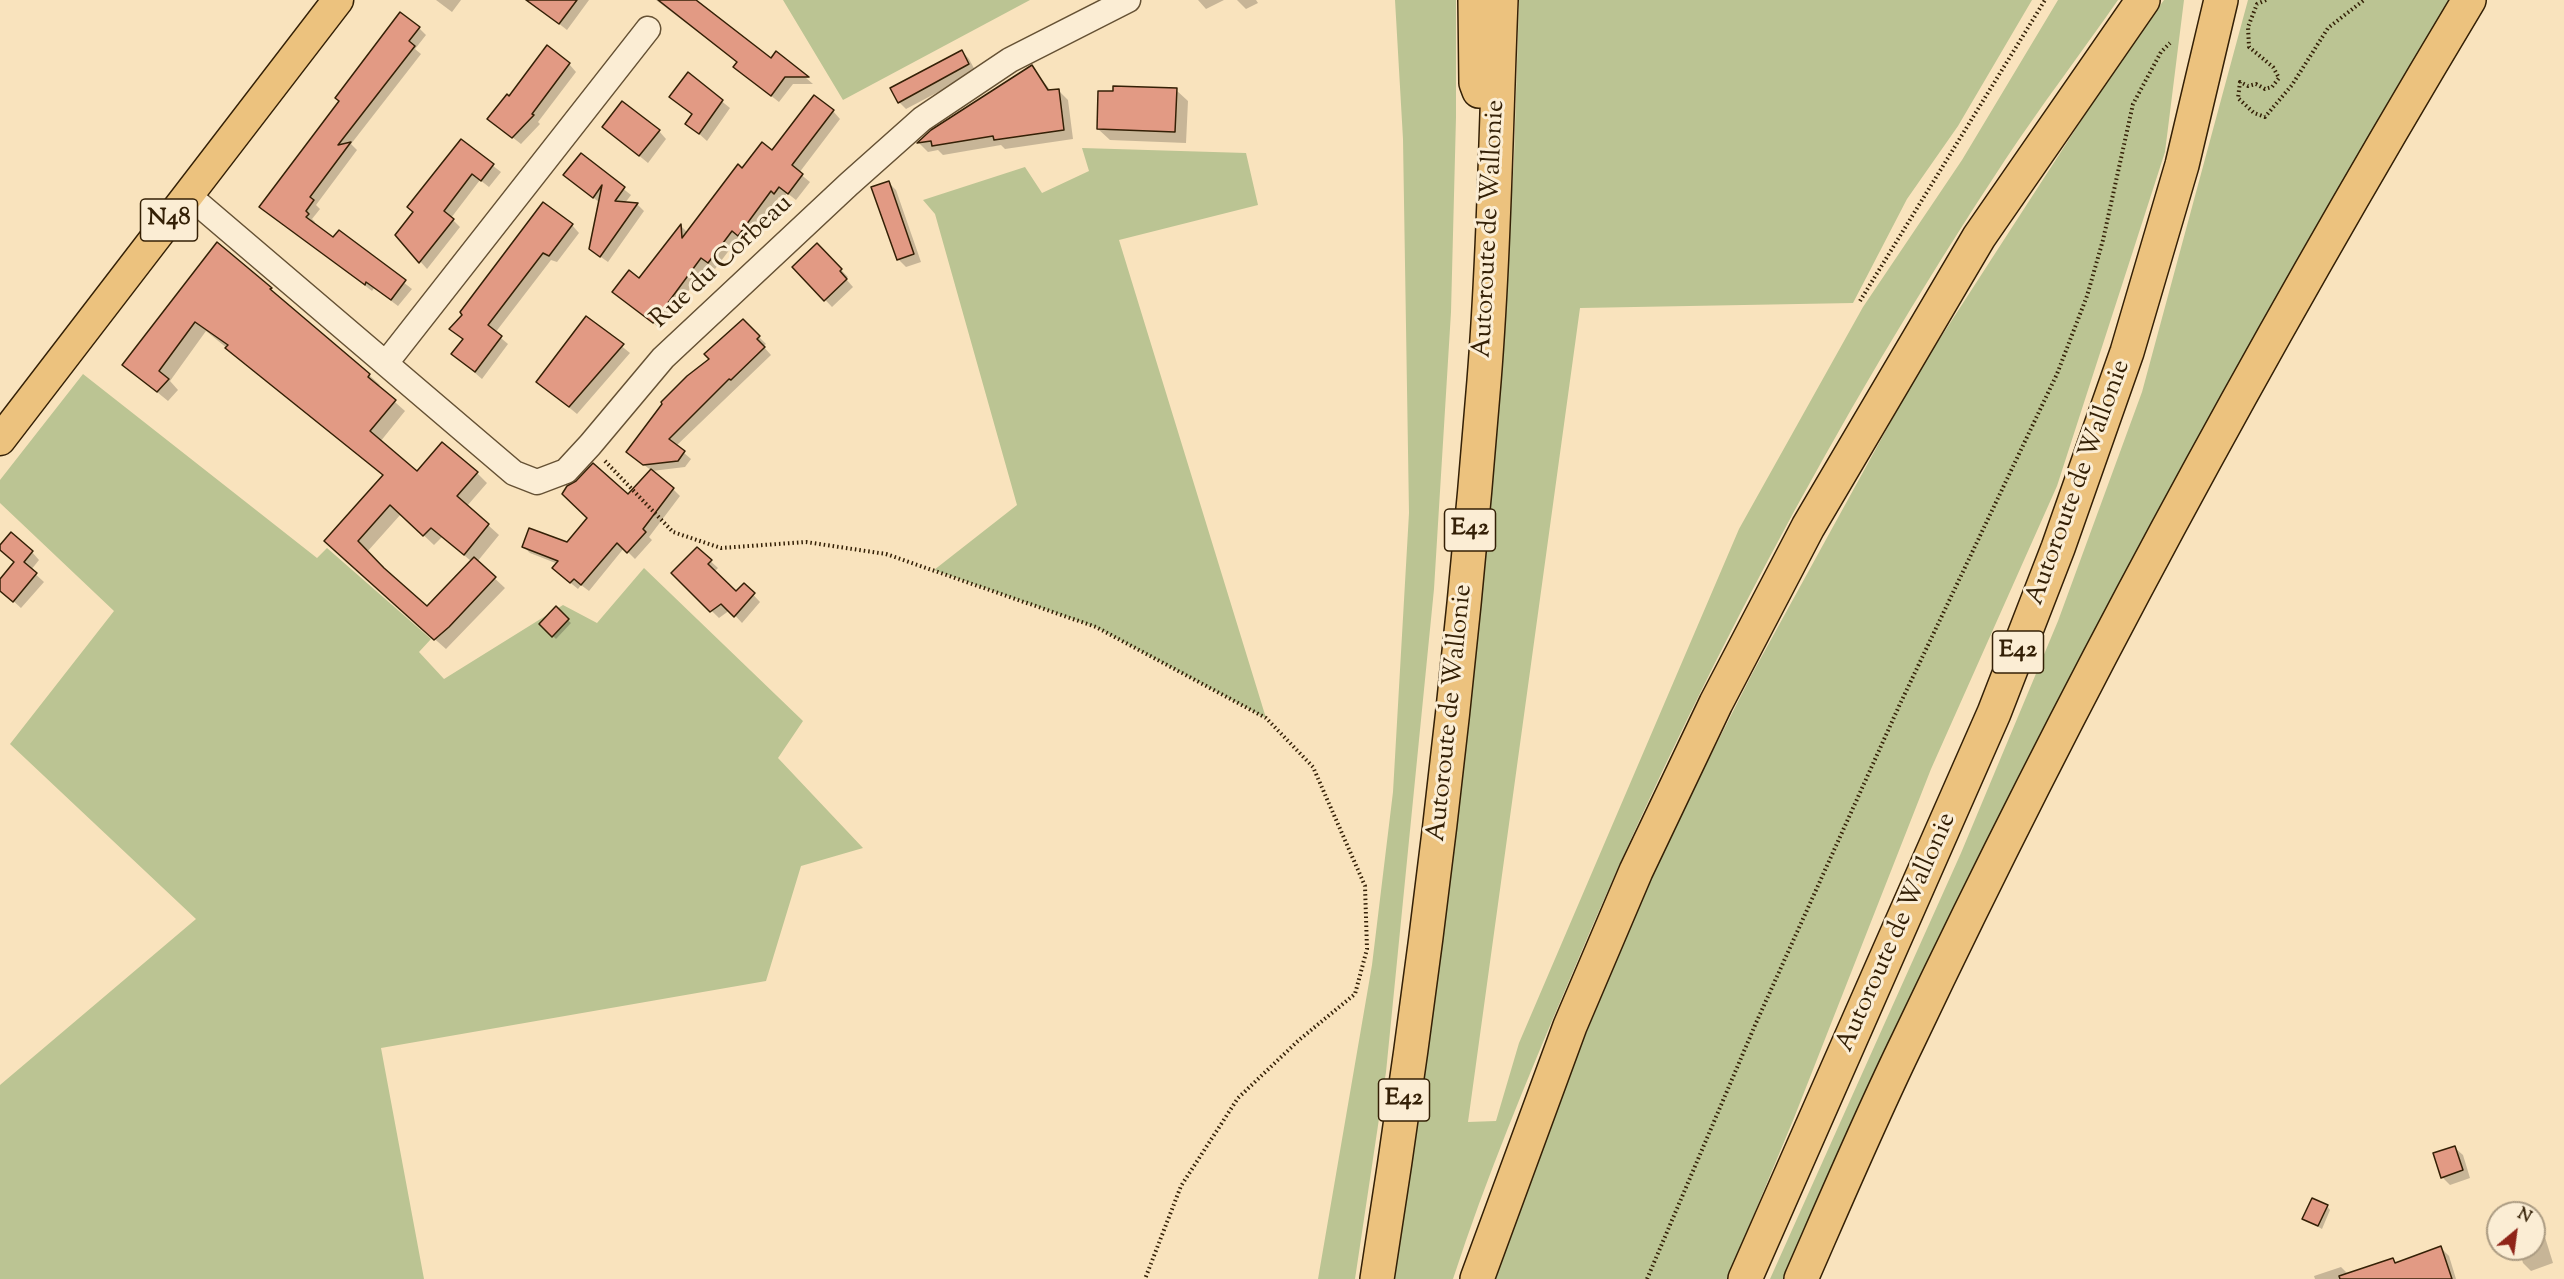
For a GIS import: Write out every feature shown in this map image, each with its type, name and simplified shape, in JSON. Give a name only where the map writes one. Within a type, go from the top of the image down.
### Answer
[{"type":"highway","points":[[1475,0],[1476,83],[1495,138]]},
{"type":"highway","name":"Autoroute de Wallonie","points":[[1377,1279],[1429,922],[1456,683],[1484,378],[1501,0]]},
{"type":"highway","points":[[1477,1279],[1575,1016],[1636,871],[1732,672],[1808,527],[1979,237],[2143,0]]},
{"type":"highway","name":"Autoroute de Wallonie","points":[[1745,1279],[1994,713],[2058,548],[2127,352],[2182,165],[2221,0]]},
{"type":"highway","points":[[1801,1279],[1907,1042],[2033,787],[2197,474],[2298,290],[2469,0]]},
{"type":"main road","name":"N48","points":[[0,440],[338,0]]},
{"type":"street","name":"Rue du Corbeau","points":[[188,195],[514,473],[537,482],[566,471],[591,445],[663,358],[849,184],[922,120],[1010,60],[1128,0]]},
{"type":"street","points":[[386,363],[648,29]]},
{"type":"path","points":[[1860,301],[2045,0]]},
{"type":"path","points":[[2266,0],[2257,4],[2248,27],[2249,47],[2273,67],[2279,78],[2272,87],[2265,89],[2256,84],[2248,86],[2240,82],[2238,98],[2254,113],[2265,117],[2292,85],[2328,28],[2364,0]]},
{"type":"path","points":[[1647,1279],[1756,1023],[1900,704],[2057,375],[2087,296],[2103,240],[2133,104],[2161,52],[2170,43]]},
{"type":"path","points":[[591,445],[673,532],[721,548],[806,542],[886,554],[1096,627],[1266,718],[1313,767],[1365,886],[1367,949],[1355,994],[1299,1040],[1238,1098],[1181,1186],[1145,1279]]},
{"type":"green space","points":[[783,0],[1030,0],[843,100]]},
{"type":"green space","points":[[1395,0],[1456,0],[1456,117],[1451,312],[1434,589],[1386,1072],[1355,1279],[1318,1279],[1372,965],[1393,792],[1409,513],[1403,139]]},
{"type":"green space","points":[[1519,0],[2032,0],[1958,126],[1907,199],[1853,303],[1580,308],[1468,1122],[1496,1121],[1519,1043],[1739,529],[1863,307],[1962,160],[2058,0],[2118,0],[2005,160],[1942,258],[1882,357],[1768,560],[1664,768],[1615,874],[1508,1129],[1453,1279],[1392,1279],[1419,1117],[1462,762],[1504,323],[1514,157]]},
{"type":"green space","points":[[2164,0],[2184,0],[2165,152],[2057,486],[1931,769],[1794,1118],[1727,1279],[1493,1279],[1527,1176],[1661,853],[1752,674],[1917,374],[2123,56]]},
{"type":"green space","points":[[2248,0],[2452,0],[2348,172],[2276,299],[1786,1279],[1770,1279],[1961,853],[2058,621],[2142,392]]},
{"type":"green space","points":[[1082,148],[1246,153],[1258,205],[1119,240],[1266,718],[1096,627],[934,570],[1017,505],[935,214],[923,200],[1025,167],[1042,193],[1089,171]]},
{"type":"green space","points":[[83,374],[317,558],[327,548],[431,639],[419,652],[444,679],[563,605],[597,623],[644,568],[803,721],[778,758],[863,848],[801,866],[766,981],[381,1048],[424,1279],[0,1279],[0,1085],[196,919],[10,744],[114,611],[0,503],[0,480]]},
{"type":"building","points":[[526,0],[577,0],[559,24]]},
{"type":"building","points":[[658,0],[696,0],[771,58],[776,51],[809,77],[785,77],[771,96],[733,67],[737,62]]},
{"type":"building","points":[[400,12],[420,27],[409,41],[415,46],[338,145],[351,142],[310,197],[314,200],[306,211],[309,214],[306,217],[333,237],[339,230],[406,280],[391,300],[366,282],[365,285],[259,207],[339,101],[335,98]]},
{"type":"building","points":[[547,45],[570,63],[532,114],[534,115],[512,138],[487,119],[507,94],[509,96]]},
{"type":"building","points":[[962,50],[969,64],[898,103],[890,88]]},
{"type":"building","points":[[1032,65],[1048,90],[1059,89],[1064,130],[994,140],[993,136],[932,146],[931,141],[917,143],[931,130]]},
{"type":"building","points":[[688,72],[723,100],[699,134],[685,124],[692,114],[669,97]]},
{"type":"building","points":[[1113,86],[1177,88],[1175,132],[1097,129],[1098,91],[1113,91]]},
{"type":"building","points":[[814,95],[834,110],[792,165],[803,174],[788,194],[779,187],[774,194],[771,191],[738,236],[732,231],[708,263],[701,258],[653,323],[612,292],[629,270],[639,278],[681,224],[682,238],[738,164],[742,168],[762,142],[772,150]]},
{"type":"building","points":[[622,101],[660,130],[639,156],[602,127]]},
{"type":"building","points":[[461,139],[494,164],[481,181],[472,174],[444,211],[454,219],[419,263],[395,235],[413,212],[407,207]]},
{"type":"building","points":[[581,153],[625,187],[615,201],[638,203],[600,257],[589,249],[602,185],[593,198],[563,175]]},
{"type":"building","points":[[889,181],[914,254],[897,260],[871,187]]},
{"type":"building","points":[[543,202],[573,224],[549,256],[543,253],[488,325],[502,336],[475,372],[451,354],[463,339],[449,329],[462,315],[460,312]]},
{"type":"building","points":[[217,242],[370,374],[368,377],[396,400],[370,431],[417,471],[442,442],[478,472],[457,496],[489,524],[464,555],[431,528],[423,536],[390,505],[358,541],[384,568],[427,606],[474,557],[496,577],[434,640],[324,541],[383,475],[225,348],[228,345],[195,322],[159,371],[169,379],[157,392],[122,365]]},
{"type":"building","points":[[817,243],[842,269],[840,271],[847,279],[824,301],[792,267]]},
{"type":"building","points":[[586,316],[624,344],[569,407],[536,382]]},
{"type":"building","points":[[743,319],[760,336],[757,339],[765,347],[731,380],[729,379],[669,439],[685,451],[678,461],[643,465],[626,452],[662,404],[661,402],[687,376],[709,359],[704,354]]},
{"type":"building","points":[[593,463],[628,494],[651,469],[674,488],[643,529],[646,532],[627,553],[617,543],[581,585],[574,579],[570,583],[552,568],[558,561],[522,547],[529,528],[567,542],[587,518],[562,494],[567,486],[576,481]]},
{"type":"building","points":[[11,532],[33,551],[24,562],[37,573],[13,602],[0,591],[0,579],[14,562],[0,550],[0,545]]},
{"type":"building","points":[[697,547],[712,560],[708,564],[736,591],[744,583],[755,593],[734,617],[721,604],[710,612],[671,573]]},
{"type":"building","points":[[556,606],[569,619],[552,637],[539,624]]},
{"type":"building","points":[[2455,1146],[2463,1170],[2441,1178],[2433,1153]]},
{"type":"building","points":[[2312,1198],[2328,1205],[2318,1226],[2302,1219]]},
{"type":"building","points":[[2441,1246],[2452,1279],[2340,1279],[2339,1276],[2393,1258],[2395,1263]]}]
